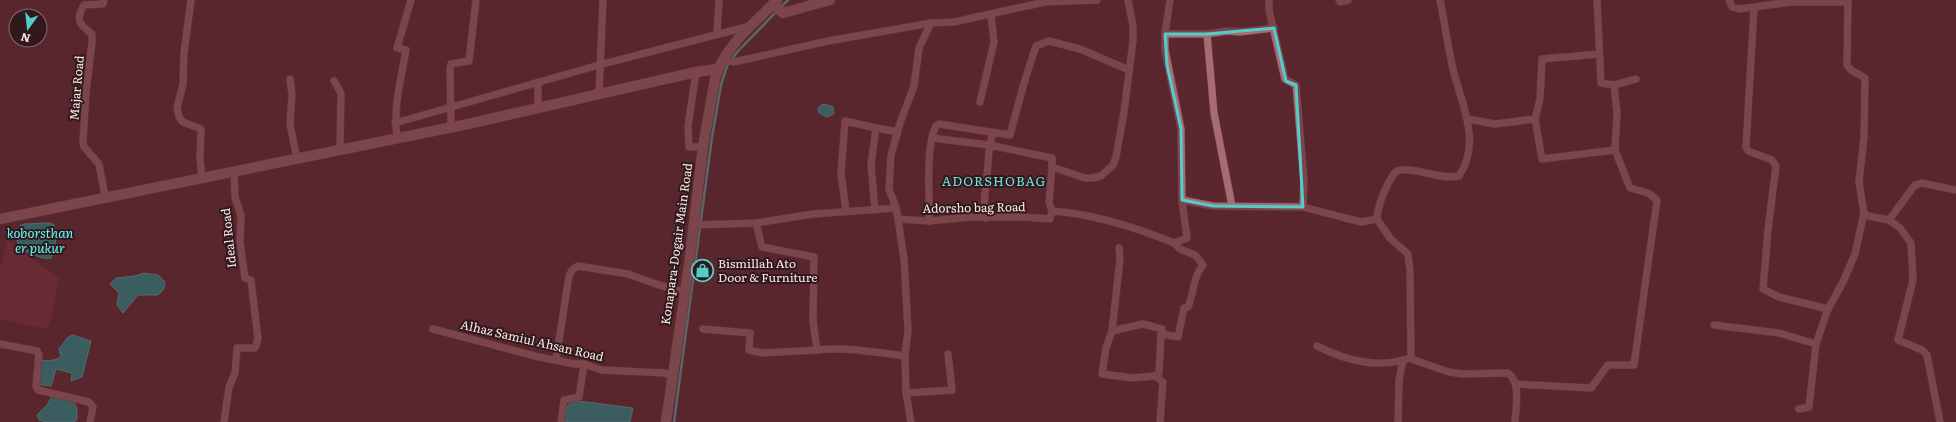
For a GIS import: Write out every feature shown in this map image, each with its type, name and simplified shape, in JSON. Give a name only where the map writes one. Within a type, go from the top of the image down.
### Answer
[{"type":"street","name":"Majar Road","points":[[104,0],[103,4],[84,5],[80,12],[80,23],[83,28],[92,34],[86,92],[83,144],[99,164],[105,196]]},
{"type":"street","points":[[191,0],[184,53],[183,84],[177,108],[179,117],[183,122],[201,128],[200,159],[202,179]]},
{"type":"street","points":[[397,137],[395,123],[397,96],[406,50],[397,48],[411,0]]},
{"type":"street","points":[[451,127],[450,109],[452,64],[469,61],[476,0]]},
{"type":"street","points":[[599,94],[599,65],[603,0]]},
{"type":"street","points":[[717,34],[719,0]]},
{"type":"street","points":[[777,6],[830,0]]},
{"type":"street","points":[[728,60],[828,40],[931,23],[954,22],[1046,2],[1097,0]]},
{"type":"street","points":[[1052,167],[1085,178],[1092,178],[1101,176],[1113,165],[1116,157],[1124,112],[1133,41],[1133,26],[1128,0]]},
{"type":"street","points":[[1170,0],[1165,34],[1167,65],[1181,129],[1182,200],[1187,238],[1174,243]]},
{"type":"street","points":[[1269,0],[1269,10],[1285,79],[1296,85],[1300,152],[1304,182],[1303,207]]},
{"type":"street","points":[[1339,0],[1340,2],[1348,0]]},
{"type":"street","points":[[1398,422],[1399,386],[1407,359],[1410,271],[1408,254],[1390,238],[1377,219],[1378,208],[1382,194],[1392,176],[1397,171],[1407,170],[1451,178],[1459,176],[1463,169],[1468,152],[1470,135],[1468,119],[1454,72],[1440,0]]},
{"type":"street","points":[[1597,0],[1601,83],[1614,85],[1636,79]]},
{"type":"street","points":[[1729,0],[1732,7],[1739,9],[1791,2],[1848,1],[1847,64],[1851,70],[1865,78],[1864,137],[1858,182],[1864,213],[1855,254],[1843,282],[1828,309],[1816,344],[1809,407],[1799,409]]},
{"type":"street","name":"Konapara-Dogair Main Road","points":[[666,422],[696,225],[703,147],[718,69],[728,60],[750,26],[777,6]]},
{"type":"street","points":[[1754,8],[1746,148],[1748,151],[1772,160],[1776,166],[1768,230],[1763,289],[1779,297],[1828,309]]},
{"type":"street","points":[[980,102],[994,42],[991,15]]},
{"type":"street","points":[[911,422],[906,394],[905,356],[908,330],[904,259],[896,208],[889,189],[889,176],[897,135],[914,86],[919,48],[931,23]]},
{"type":"street","points":[[395,123],[450,109],[599,65],[750,26]]},
{"type":"street","points":[[1165,34],[1207,34],[1227,31],[1240,32],[1274,28]]},
{"type":"street","points":[[1207,34],[1214,113],[1232,206]]},
{"type":"street","points":[[929,221],[928,196],[932,138],[934,130],[939,124],[1010,135],[1036,46],[1049,41],[1074,47],[1106,59],[1129,70]]},
{"type":"street","points":[[1599,54],[1542,59],[1540,99],[1535,120],[1542,159],[1615,150]]},
{"type":"street","points":[[0,219],[105,196],[202,179],[234,171],[297,159],[340,148],[451,127],[696,72],[718,69]]},
{"type":"street","points":[[696,72],[688,126],[689,147],[703,147]]},
{"type":"street","points":[[290,79],[292,95],[290,124],[297,159]]},
{"type":"street","points":[[334,81],[341,94],[340,148]]},
{"type":"street","points":[[538,82],[538,107]]},
{"type":"street","points":[[1516,384],[1591,388],[1608,365],[1634,365],[1658,200],[1648,193],[1630,188],[1615,150],[1617,113],[1614,85]]},
{"type":"street","points":[[1468,119],[1495,124],[1535,120]]},
{"type":"street","points":[[846,211],[841,173],[845,122],[893,131],[897,135]]},
{"type":"street","points":[[875,210],[871,165],[876,128]]},
{"type":"street","points":[[985,218],[983,205],[989,145],[993,133]]},
{"type":"street","points":[[932,138],[989,145],[1052,158],[1049,202],[1052,211],[1076,213],[1125,225],[1174,243],[1180,249],[1195,255],[1203,265],[1192,291],[1192,298],[1188,307],[1184,308],[1178,337],[1161,334]]},
{"type":"street","name":"Ideal Road","points":[[224,422],[228,387],[235,373],[237,348],[255,348],[258,339],[251,280],[245,278],[243,265],[240,242],[240,216],[235,197],[234,171]]},
{"type":"street","points":[[1889,220],[1915,184],[1922,183],[1956,190]]},
{"type":"street","points":[[1182,200],[1213,206],[1303,207],[1361,222],[1377,219]]},
{"type":"street","points":[[696,225],[756,223],[812,214],[896,208]]},
{"type":"street","name":"Adorsho bag Road","points":[[898,219],[929,221],[970,217],[1023,217],[1050,219],[1052,211]]},
{"type":"street","points":[[1864,213],[1868,216],[1889,220],[1900,228],[1911,243],[1913,280],[1898,340],[1922,350],[1927,355],[1940,422]]},
{"type":"street","points":[[756,223],[762,247],[814,256],[813,321],[817,350]]},
{"type":"street","points":[[1112,331],[1143,324],[1162,329],[1159,373],[1155,376],[1133,378],[1102,374],[1106,348],[1112,331],[1120,259],[1119,248]]},
{"type":"street","points":[[556,360],[569,276],[572,270],[578,266],[628,274],[685,292]]},
{"type":"street","points":[[1714,325],[1779,334],[1816,344]]},
{"type":"street","name":"Alhaz Samiul Ahsan Road","points":[[434,329],[556,360],[584,364],[602,370],[664,373],[672,377]]},
{"type":"street","points":[[702,329],[750,333],[749,350],[762,352],[830,349],[876,352],[905,356]]},
{"type":"street","points":[[0,344],[37,351],[39,355],[36,386],[38,390],[89,402],[93,407],[90,422]]},
{"type":"street","points":[[1317,346],[1355,360],[1376,362],[1407,359],[1449,372],[1462,374],[1508,373],[1513,377],[1516,384],[1516,422]]},
{"type":"street","points":[[906,394],[952,390],[948,354]]},
{"type":"street","points":[[561,422],[564,400],[579,397],[584,364]]},
{"type":"street","points":[[1155,376],[1163,382],[1160,422]]},
{"type":"highlighted area","points":[[1274,28],[1286,81],[1296,85],[1303,207],[1213,206],[1182,200],[1181,129],[1167,65],[1165,34],[1207,34]]},
{"type":"shaded area","points":[[7,240],[59,278],[52,315],[47,329],[0,319],[0,270]]},
{"type":"water","points":[[825,104],[833,107],[834,114],[827,117],[819,113],[818,109],[821,105]]},
{"type":"water","name":"koborsthan er pukur","points":[[50,223],[54,225],[56,234],[55,245],[51,258],[43,258],[29,253],[21,248],[17,242],[19,226],[25,224]]},
{"type":"water","points":[[144,273],[158,275],[165,282],[164,289],[158,295],[138,295],[123,313],[117,305],[119,293],[110,284],[116,278],[135,276]]},
{"type":"water","points":[[73,335],[91,341],[82,377],[71,381],[72,373],[56,369],[51,386],[34,384],[35,359],[48,361],[61,357],[59,349],[68,337]]},
{"type":"water","points":[[53,395],[74,402],[77,409],[77,420],[73,422],[46,422],[39,420],[37,415],[47,405]]},
{"type":"water","points":[[578,401],[633,408],[630,422],[564,422],[565,412],[570,403]]},
{"type":"waterway","points":[[781,7],[788,0]]},
{"type":"waterway","points":[[674,422],[712,137],[721,85],[727,66],[737,52],[778,10]]},
{"type":"place","name":"Bismillah Ato Door & Furniture","points":[[703,271]]},
{"type":"district","name":"ADORSHOBAG","points":[[994,181]]}]
